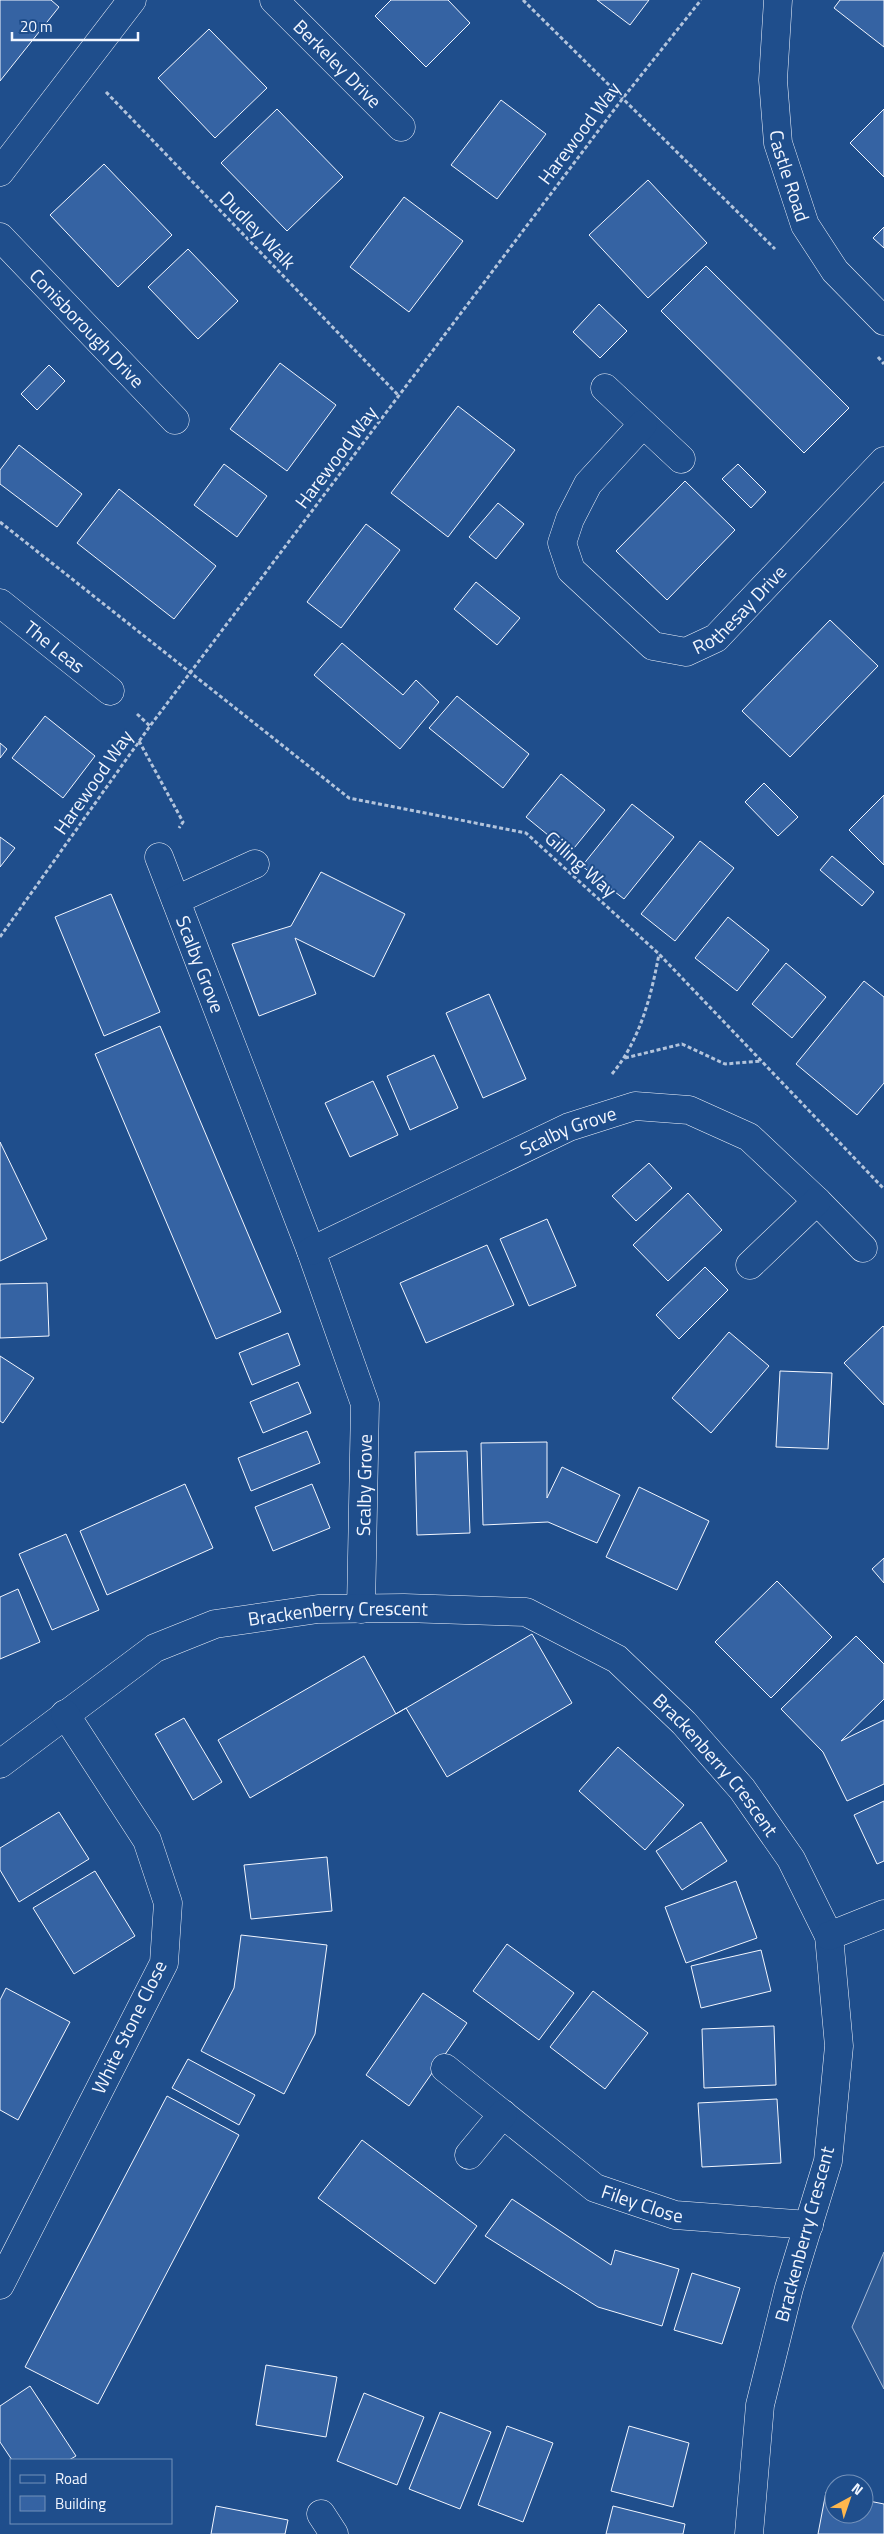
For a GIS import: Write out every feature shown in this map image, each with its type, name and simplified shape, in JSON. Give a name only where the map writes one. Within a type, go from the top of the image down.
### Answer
[{"type":"street","points":[[0,172],[132,0]]},
{"type":"street","name":"Berkeley Drive","points":[[274,0],[401,127]]},
{"type":"street","name":"Castle Road","points":[[778,0],[773,80],[778,143],[805,225],[834,271],[884,321]]},
{"type":"street","name":"Conisborough Drive","points":[[0,237],[175,420]]},
{"type":"street","points":[[605,388],[681,459]]},
{"type":"street","name":"Rothesay Drive","points":[[643,424],[588,484],[570,519],[562,543],[571,570],[653,646],[686,652],[716,638],[884,461]]},
{"type":"street","name":"The Leas","points":[[0,603],[110,691]]},
{"type":"street","name":"Scalby Grove","points":[[159,857],[311,1251],[365,1404],[361,1608]]},
{"type":"street","name":"Scalby Grove","points":[[176,900],[255,864]]},
{"type":"street","name":"Scalby Grove","points":[[311,1251],[569,1127],[635,1106],[689,1110],[749,1137],[817,1200],[863,1248]]},
{"type":"street","points":[[750,1265],[817,1200]]},
{"type":"street","name":"Brackenberry Crescent","points":[[0,1764],[155,1648],[215,1624],[318,1609],[361,1608],[526,1612],[617,1658],[684,1723],[742,1789],[791,1859],[829,1936],[839,2046],[828,2161],[790,2288],[760,2405],[749,2534]]},
{"type":"street","name":"White Stone Close","points":[[0,2285],[164,1963],[168,1903],[147,1840],[65,1714]]},
{"type":"street","points":[[829,1936],[884,1914]]},
{"type":"street","name":"Filey Close","points":[[445,2068],[595,2188],[675,2215],[809,2225]]},
{"type":"street","points":[[469,2155],[504,2114]]},
{"type":"path","points":[[523,0],[776,249]]},
{"type":"path","name":"Harewood Way","points":[[0,937],[139,741],[623,98],[701,0]]},
{"type":"path","name":"Dudley Walk","points":[[104,90],[399,396]]},
{"type":"path","name":"Gilling Way","points":[[0,522],[349,798],[526,833],[659,954],[884,1188]]},
{"type":"path","points":[[139,741],[183,822],[159,857]]},
{"type":"path","points":[[607,1081],[625,1058],[651,998],[659,954]]},
{"type":"path","points":[[625,1058],[682,1044],[725,1064],[762,1061]]},
{"type":"shaded area","points":[[884,2252],[884,2389],[852,2327]]},
{"type":"building","points":[[0,0],[51,0],[59,7],[0,81]]},
{"type":"building","points":[[391,0],[448,0],[470,23],[426,67],[375,16]]},
{"type":"building","points":[[597,0],[649,0],[630,25]]},
{"type":"building","points":[[840,0],[884,0],[884,47],[834,8]]},
{"type":"building","points":[[209,29],[267,88],[215,138],[158,78]]},
{"type":"building","points":[[501,100],[546,134],[497,199],[451,165]]},
{"type":"building","points":[[277,109],[343,177],[287,231],[221,163]]},
{"type":"building","points":[[884,109],[884,177],[850,143]]},
{"type":"building","points":[[104,164],[172,235],[118,287],[50,215]]},
{"type":"building","points":[[648,180],[707,243],[648,298],[589,235]]},
{"type":"building","points":[[404,197],[463,241],[409,312],[350,267]]},
{"type":"building","points":[[884,227],[884,248],[873,238]]},
{"type":"building","points":[[188,249],[238,301],[198,339],[148,287]]},
{"type":"building","points":[[706,266],[849,408],[804,453],[661,311]]},
{"type":"building","points":[[599,304],[627,331],[600,358],[573,332]]},
{"type":"building","points":[[280,363],[336,405],[287,471],[230,429]]},
{"type":"building","points":[[49,365],[65,381],[37,410],[21,394]]},
{"type":"building","points":[[458,406],[515,450],[448,537],[391,493]]},
{"type":"building","points":[[19,445],[82,494],[57,527],[0,484],[0,470]]},
{"type":"building","points":[[224,464],[267,496],[237,537],[194,505]]},
{"type":"building","points":[[738,464],[766,492],[751,508],[722,479]]},
{"type":"building","points":[[685,481],[735,530],[667,600],[616,551]]},
{"type":"building","points":[[119,489],[216,566],[174,619],[77,543]]},
{"type":"building","points":[[498,503],[524,524],[496,559],[469,537]]},
{"type":"building","points":[[366,524],[400,550],[341,628],[307,602]]},
{"type":"building","points":[[476,582],[520,618],[497,645],[454,609]]},
{"type":"building","points":[[830,620],[878,666],[790,757],[742,711]]},
{"type":"building","points":[[342,643],[403,695],[416,680],[439,702],[400,749],[314,675]]},
{"type":"building","points":[[457,696],[529,754],[503,788],[429,728]]},
{"type":"building","points":[[45,716],[95,756],[63,798],[12,758]]},
{"type":"building","points":[[0,743],[7,749],[0,758]]},
{"type":"building","points":[[561,774],[605,810],[570,853],[526,817]]},
{"type":"building","points":[[764,783],[798,817],[778,836],[745,802]]},
{"type":"building","points":[[884,795],[884,865],[849,830]]},
{"type":"building","points":[[632,804],[674,837],[624,899],[582,866]]},
{"type":"building","points":[[0,837],[15,848],[0,867]]},
{"type":"building","points":[[700,841],[734,868],[675,941],[641,914]]},
{"type":"building","points":[[832,856],[874,892],[862,906],[820,870]]},
{"type":"building","points":[[321,872],[405,914],[374,977],[295,938],[316,994],[259,1016],[232,944],[291,926]]},
{"type":"building","points":[[111,894],[160,1012],[104,1036],[55,917]]},
{"type":"building","points":[[728,917],[769,950],[737,991],[695,958]]},
{"type":"building","points":[[786,963],[826,997],[792,1038],[752,1004]]},
{"type":"building","points":[[864,981],[884,997],[884,1083],[857,1115],[796,1064]]},
{"type":"building","points":[[489,994],[526,1079],[483,1098],[446,1013]]},
{"type":"building","points":[[160,1026],[281,1312],[216,1339],[95,1054]]},
{"type":"building","points":[[434,1055],[458,1108],[410,1130],[387,1076]]},
{"type":"building","points":[[373,1081],[398,1135],[350,1157],[325,1103]]},
{"type":"building","points":[[0,1142],[47,1239],[0,1261]]},
{"type":"building","points":[[649,1163],[672,1188],[636,1221],[612,1196]]},
{"type":"building","points":[[688,1193],[722,1230],[668,1281],[633,1245]]},
{"type":"building","points":[[547,1219],[576,1286],[529,1306],[500,1239]]},
{"type":"building","points":[[487,1245],[514,1305],[426,1343],[400,1283]]},
{"type":"building","points":[[705,1267],[728,1290],[679,1339],[656,1315]]},
{"type":"building","points":[[47,1283],[49,1336],[0,1338],[0,1284]]},
{"type":"building","points":[[884,1327],[884,1405],[844,1363]]},
{"type":"building","points":[[729,1332],[769,1366],[711,1433],[672,1398]]},
{"type":"building","points":[[288,1333],[300,1365],[252,1385],[239,1353]]},
{"type":"building","points":[[0,1356],[34,1378],[3,1423],[0,1421]]},
{"type":"building","points":[[780,1371],[832,1373],[828,1449],[776,1447]]},
{"type":"building","points":[[298,1382],[311,1413],[263,1433],[250,1402]]},
{"type":"building","points":[[307,1431],[320,1463],[251,1491],[238,1458]]},
{"type":"building","points":[[547,1442],[547,1498],[562,1467],[620,1495],[597,1543],[548,1522],[483,1525],[481,1443]]},
{"type":"building","points":[[467,1451],[470,1533],[417,1535],[415,1452]]},
{"type":"building","points":[[185,1484],[213,1548],[107,1595],[80,1531]]},
{"type":"building","points":[[312,1484],[330,1528],[273,1551],[255,1507]]},
{"type":"building","points":[[639,1487],[709,1521],[677,1590],[606,1557]]},
{"type":"building","points":[[66,1534],[99,1610],[52,1630],[19,1554]]},
{"type":"building","points":[[884,1558],[884,1583],[872,1569]]},
{"type":"building","points":[[777,1581],[832,1637],[771,1698],[715,1642]]},
{"type":"building","points":[[18,1589],[40,1642],[0,1659],[0,1597]]},
{"type":"building","points":[[532,1634],[572,1703],[447,1777],[406,1708]]},
{"type":"building","points":[[856,1636],[884,1664],[884,1699],[841,1741],[884,1720],[884,1784],[847,1801],[823,1752],[781,1709]]},
{"type":"building","points":[[364,1656],[396,1714],[250,1798],[218,1740]]},
{"type":"building","points":[[184,1718],[222,1782],[193,1800],[155,1734]]},
{"type":"building","points":[[618,1747],[684,1805],[645,1850],[579,1791]]},
{"type":"building","points":[[884,1801],[884,1861],[877,1864],[854,1815]]},
{"type":"building","points":[[59,1812],[89,1859],[19,1902],[0,1870],[0,1848]]},
{"type":"building","points":[[701,1822],[727,1861],[682,1890],[656,1851]]},
{"type":"building","points":[[327,1857],[332,1911],[251,1919],[244,1865]]},
{"type":"building","points":[[95,1871],[135,1936],[74,1974],[33,1908]]},
{"type":"building","points":[[736,1881],[757,1938],[686,1963],[665,1907]]},
{"type":"building","points":[[241,1935],[327,1945],[315,2034],[284,2094],[201,2051],[234,1988]]},
{"type":"building","points":[[507,1944],[574,1993],[539,2040],[473,1991]]},
{"type":"building","points":[[761,1950],[771,1991],[701,2008],[691,1966]]},
{"type":"building","points":[[6,1988],[70,2022],[18,2120],[0,2110],[0,2000]]},
{"type":"building","points":[[593,1991],[648,2033],[605,2089],[550,2047]]},
{"type":"building","points":[[423,1993],[467,2023],[409,2106],[366,2075]]},
{"type":"building","points":[[774,2026],[776,2085],[704,2088],[702,2029]]},
{"type":"building","points":[[188,2059],[255,2095],[239,2125],[172,2088]]},
{"type":"building","points":[[167,2096],[239,2135],[98,2404],[25,2367]]},
{"type":"building","points":[[777,2099],[781,2163],[702,2167],[698,2103]]},
{"type":"building","points":[[362,2140],[477,2226],[435,2284],[318,2198]]},
{"type":"building","points":[[512,2199],[611,2265],[615,2250],[679,2269],[662,2326],[598,2307],[485,2236]]},
{"type":"building","points":[[692,2273],[740,2288],[722,2344],[674,2330]]},
{"type":"building","points":[[266,2365],[337,2377],[326,2437],[256,2425]]},
{"type":"building","points":[[30,2386],[76,2456],[71,2459],[11,2459],[0,2442],[0,2406]]},
{"type":"building","points":[[364,2393],[424,2417],[397,2485],[337,2461]]},
{"type":"building","points":[[440,2412],[491,2432],[460,2509],[409,2489]]},
{"type":"building","points":[[507,2426],[553,2443],[523,2522],[478,2505]]},
{"type":"building","points":[[629,2426],[689,2443],[673,2507],[611,2491]]},
{"type":"building","points":[[824,2502],[824,2524],[874,2524],[874,2502],[884,2504],[884,2534],[818,2534]]},
{"type":"building","points":[[216,2506],[288,2520],[285,2534],[211,2534]]},
{"type":"building","points":[[613,2506],[685,2524],[683,2534],[606,2534]]}]
